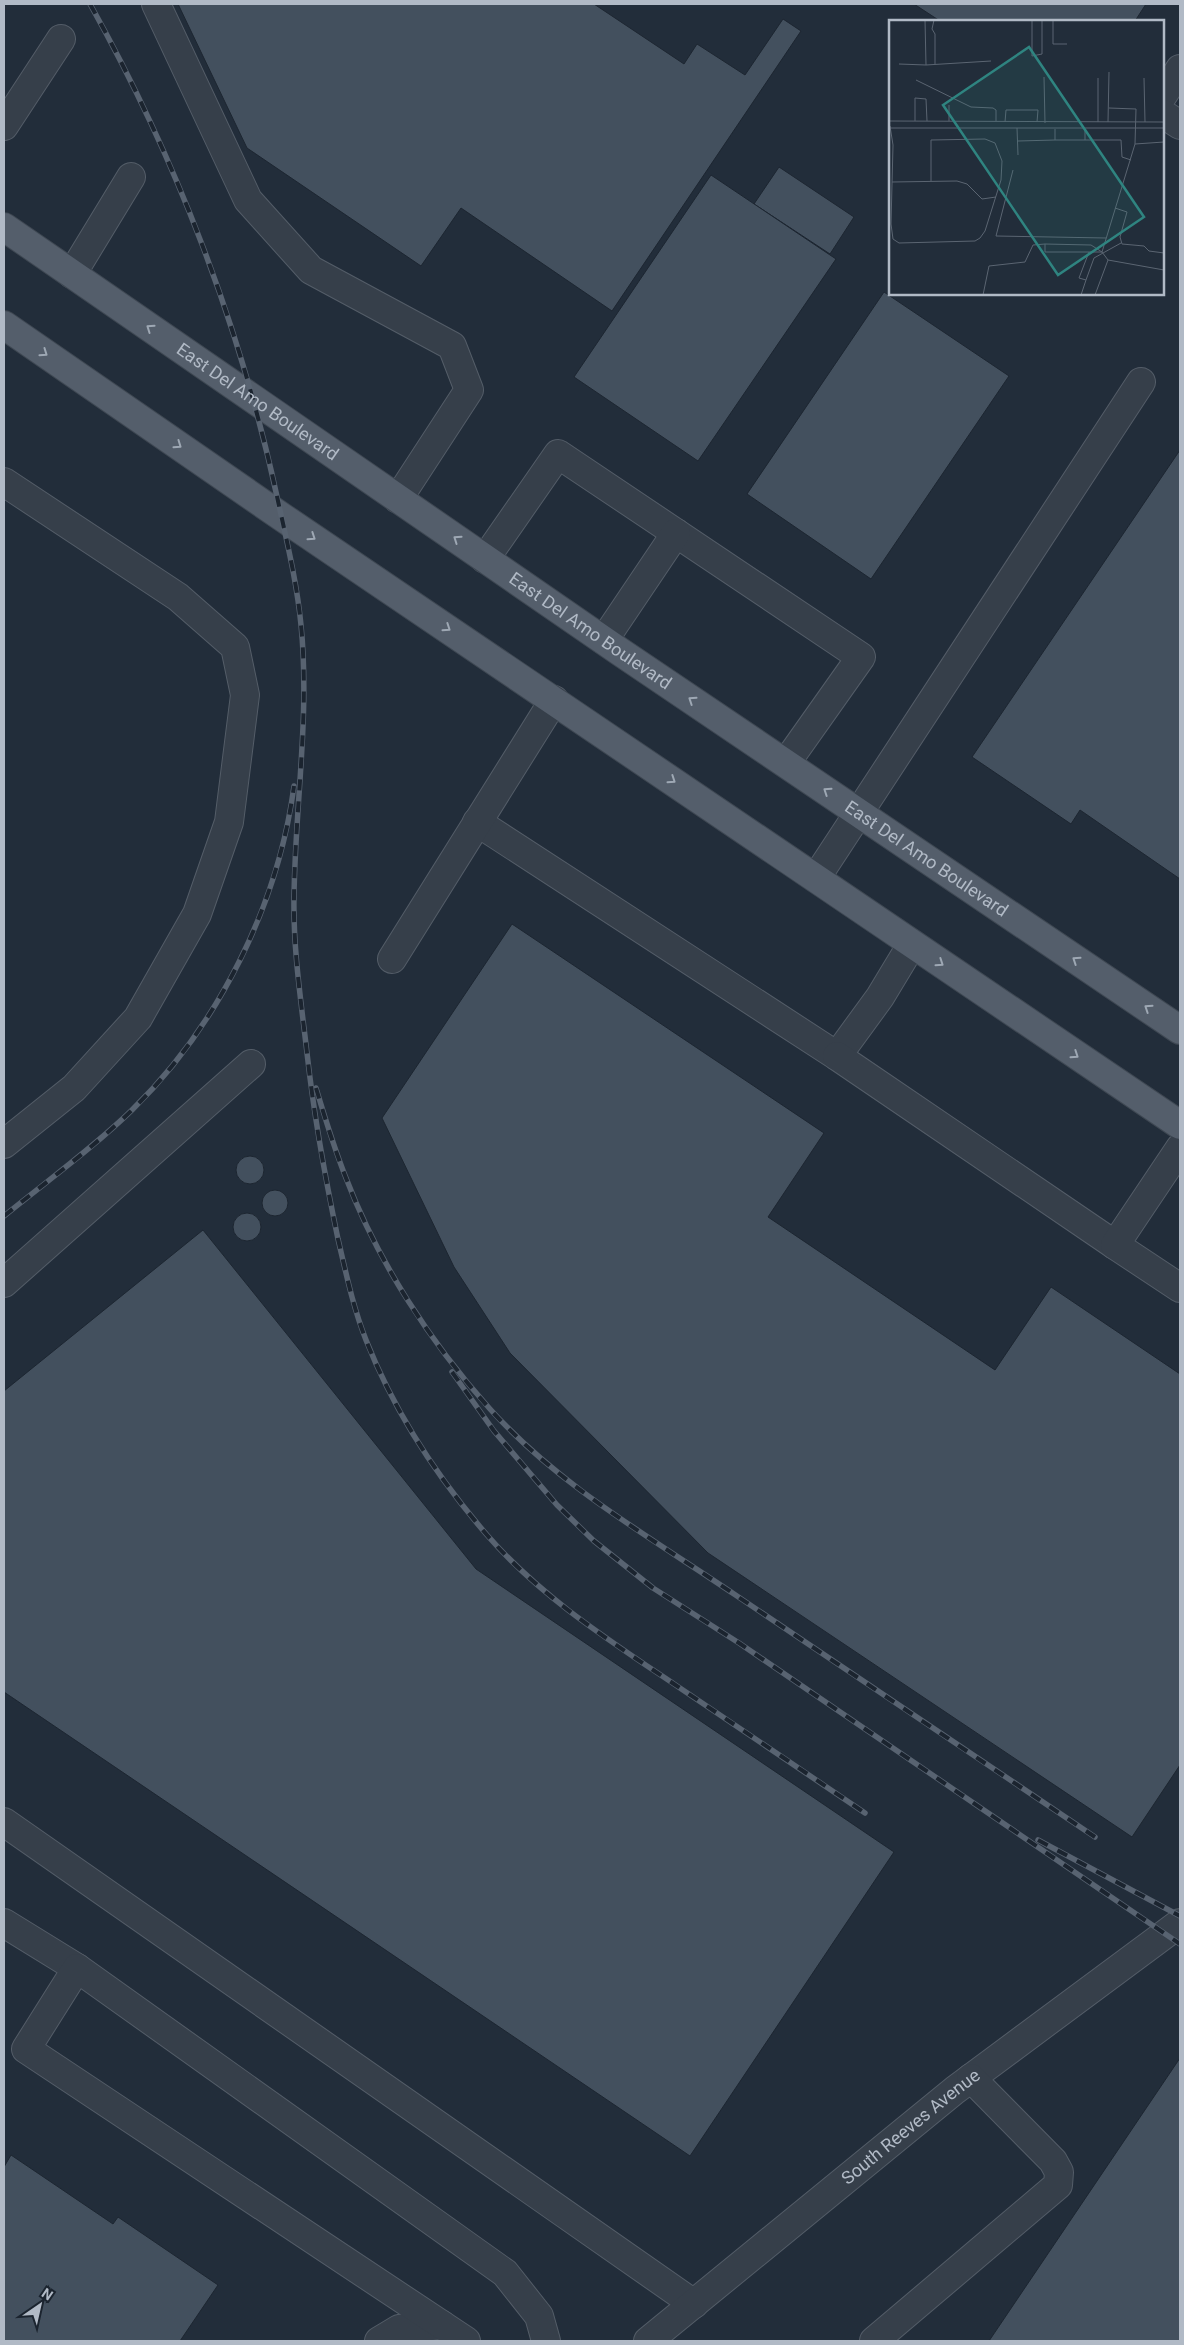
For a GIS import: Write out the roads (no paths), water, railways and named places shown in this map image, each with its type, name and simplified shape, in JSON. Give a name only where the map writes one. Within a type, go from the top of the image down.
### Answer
[{"type":"main road","name":"East Del Amo Boulevard","points":[[4,228],[485,559],[1180,1030]]},
{"type":"main road","points":[[4,326],[282,517],[1180,1125]]},
{"type":"lane","points":[[156,4],[248,200],[311,270],[452,346],[470,390],[398,498]]},
{"type":"lane","points":[[4,126],[61,39]]},
{"type":"lane","points":[[1164,93],[1180,69]]},
{"type":"lane","points":[[1164,115],[1180,125]]},
{"type":"lane","points":[[72,274],[131,177]]},
{"type":"lane","points":[[816,878],[1142,382]]},
{"type":"lane","points":[[485,559],[558,454],[861,657],[786,763]]},
{"type":"lane","points":[[4,482],[178,597],[199,615],[235,647],[245,695],[229,822],[196,914],[138,1018],[74,1088],[4,1144]]},
{"type":"lane","points":[[604,640],[676,534]]},
{"type":"lane","points":[[392,959],[554,700]]},
{"type":"lane","points":[[476,822],[837,1056],[1180,1288]]},
{"type":"lane","points":[[837,1056],[880,997],[912,944]]},
{"type":"lane","points":[[4,1283],[251,1064]]},
{"type":"lane","points":[[1116,1245],[1180,1148]]},
{"type":"lane","points":[[4,1822],[694,2304]]},
{"type":"lane","points":[[4,1923],[77,1968],[505,2273],[539,2316],[546,2341]]},
{"type":"lane","name":"South Reeves Avenue","points":[[648,2341],[971,2078],[1180,1923]]},
{"type":"lane","points":[[77,1968],[26,2049],[466,2341]]},
{"type":"lane","points":[[874,2341],[1058,2185],[1059,2172],[1053,2161],[971,2078]]},
{"type":"lane","points":[[379,2341],[399,2330],[442,2325]]},
{"type":"railway","points":[[90,4],[121,62],[178,183],[225,308],[263,436],[288,547],[301,625],[304,693],[294,897],[296,956],[300,994],[316,1123],[338,1239],[357,1315],[377,1366],[403,1418],[434,1467],[487,1535],[529,1578],[599,1633],[865,1813]]},
{"type":"railway","points":[[4,1216],[86,1151],[132,1110],[163,1077],[192,1040],[217,1002],[240,961],[259,918],[274,875],[286,831],[294,786]]},
{"type":"railway","points":[[316,1088],[346,1178],[359,1209],[390,1270],[427,1329],[447,1356],[490,1409],[517,1436],[545,1462],[606,1509],[1095,1837]]},
{"type":"railway","points":[[452,1372],[494,1431],[557,1505],[594,1541],[653,1588],[739,1643],[1180,1944]]},
{"type":"railway","points":[[1038,1840],[1180,1916]]}]
